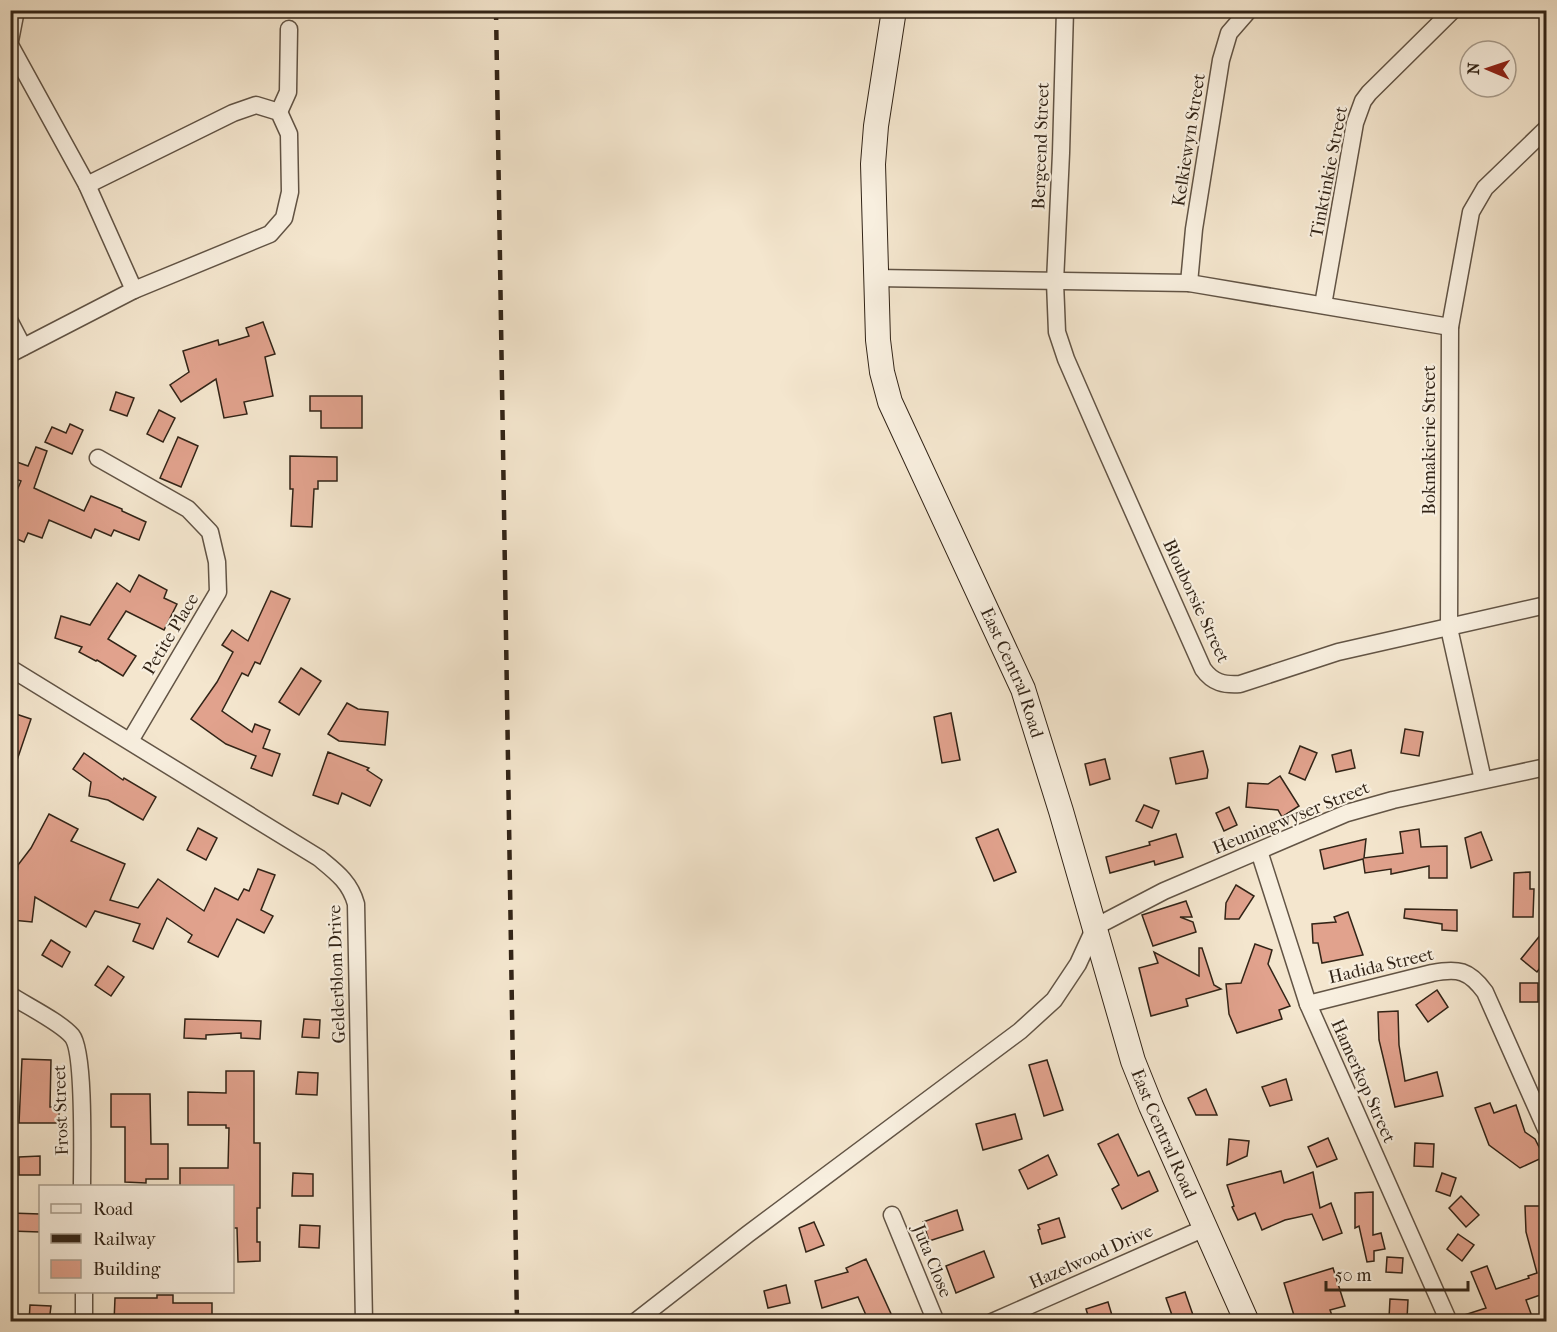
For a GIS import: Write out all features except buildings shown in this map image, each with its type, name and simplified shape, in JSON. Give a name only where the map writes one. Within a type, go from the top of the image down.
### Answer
[{"type":"street","points":[[16,10],[10,43],[87,185],[134,290]]},
{"type":"street","name":"East Central Road","points":[[894,10],[876,126],[873,164],[879,359],[890,402],[1023,689],[1043,750],[1133,1061],[1246,1322]]},
{"type":"street","name":"Bergeend Street","points":[[1054,282],[1065,10]]},
{"type":"street","name":"Kelkiewyn Street","points":[[1189,283],[1198,207],[1223,51],[1229,33],[1249,10]]},
{"type":"street","name":"Tinktinkie Street","points":[[1323,304],[1355,123],[1363,101],[1453,10]]},
{"type":"street","points":[[279,112],[288,92],[289,29]]},
{"type":"street","points":[[10,322],[17,350],[134,290],[270,234],[284,218],[290,192],[289,134],[279,112],[256,105],[233,113],[87,185]]},
{"type":"street","name":"Bokmakierie Street","points":[[1483,780],[1449,628],[1450,327],[1471,212],[1485,188],[1546,129]]},
{"type":"street","points":[[876,278],[1189,283],[1450,327]]},
{"type":"street","name":"Blouborsie Street","points":[[1054,282],[1057,332],[1066,359],[1203,669],[1209,677],[1228,685],[1240,684],[1338,652],[1546,604]]},
{"type":"street","name":"Petite Place","points":[[99,458],[188,508],[210,532],[217,562],[218,592],[130,741]]},
{"type":"street","name":"Gelderblom Drive","points":[[10,668],[318,858],[346,881],[354,895],[359,992],[364,1322]]},
{"type":"street","name":"Heuningwyser Street","points":[[1095,927],[1164,891],[1347,813],[1393,800],[1546,767]]},
{"type":"street","name":"Hamerkop Street","points":[[1259,850],[1308,1004],[1449,1322]]},
{"type":"street","points":[[635,1322],[748,1233],[1020,1031],[1054,1000],[1078,964],[1095,927]]},
{"type":"street","name":"Hadida Street","points":[[1308,1004],[1432,973],[1465,972],[1478,982],[1485,992],[1546,1129]]},
{"type":"street","name":"Frost Street","points":[[10,995],[66,1030],[77,1045],[80,1068],[82,1185]]},
{"type":"street","name":"Juta Close","points":[[891,1215],[936,1322]]},
{"type":"street","name":"Hazelwood Drive","points":[[992,1322],[1205,1228]]},
{"type":"street","points":[[84,1293],[84,1322]]},
{"type":"railway","points":[[496,10],[517,1322]]}]
